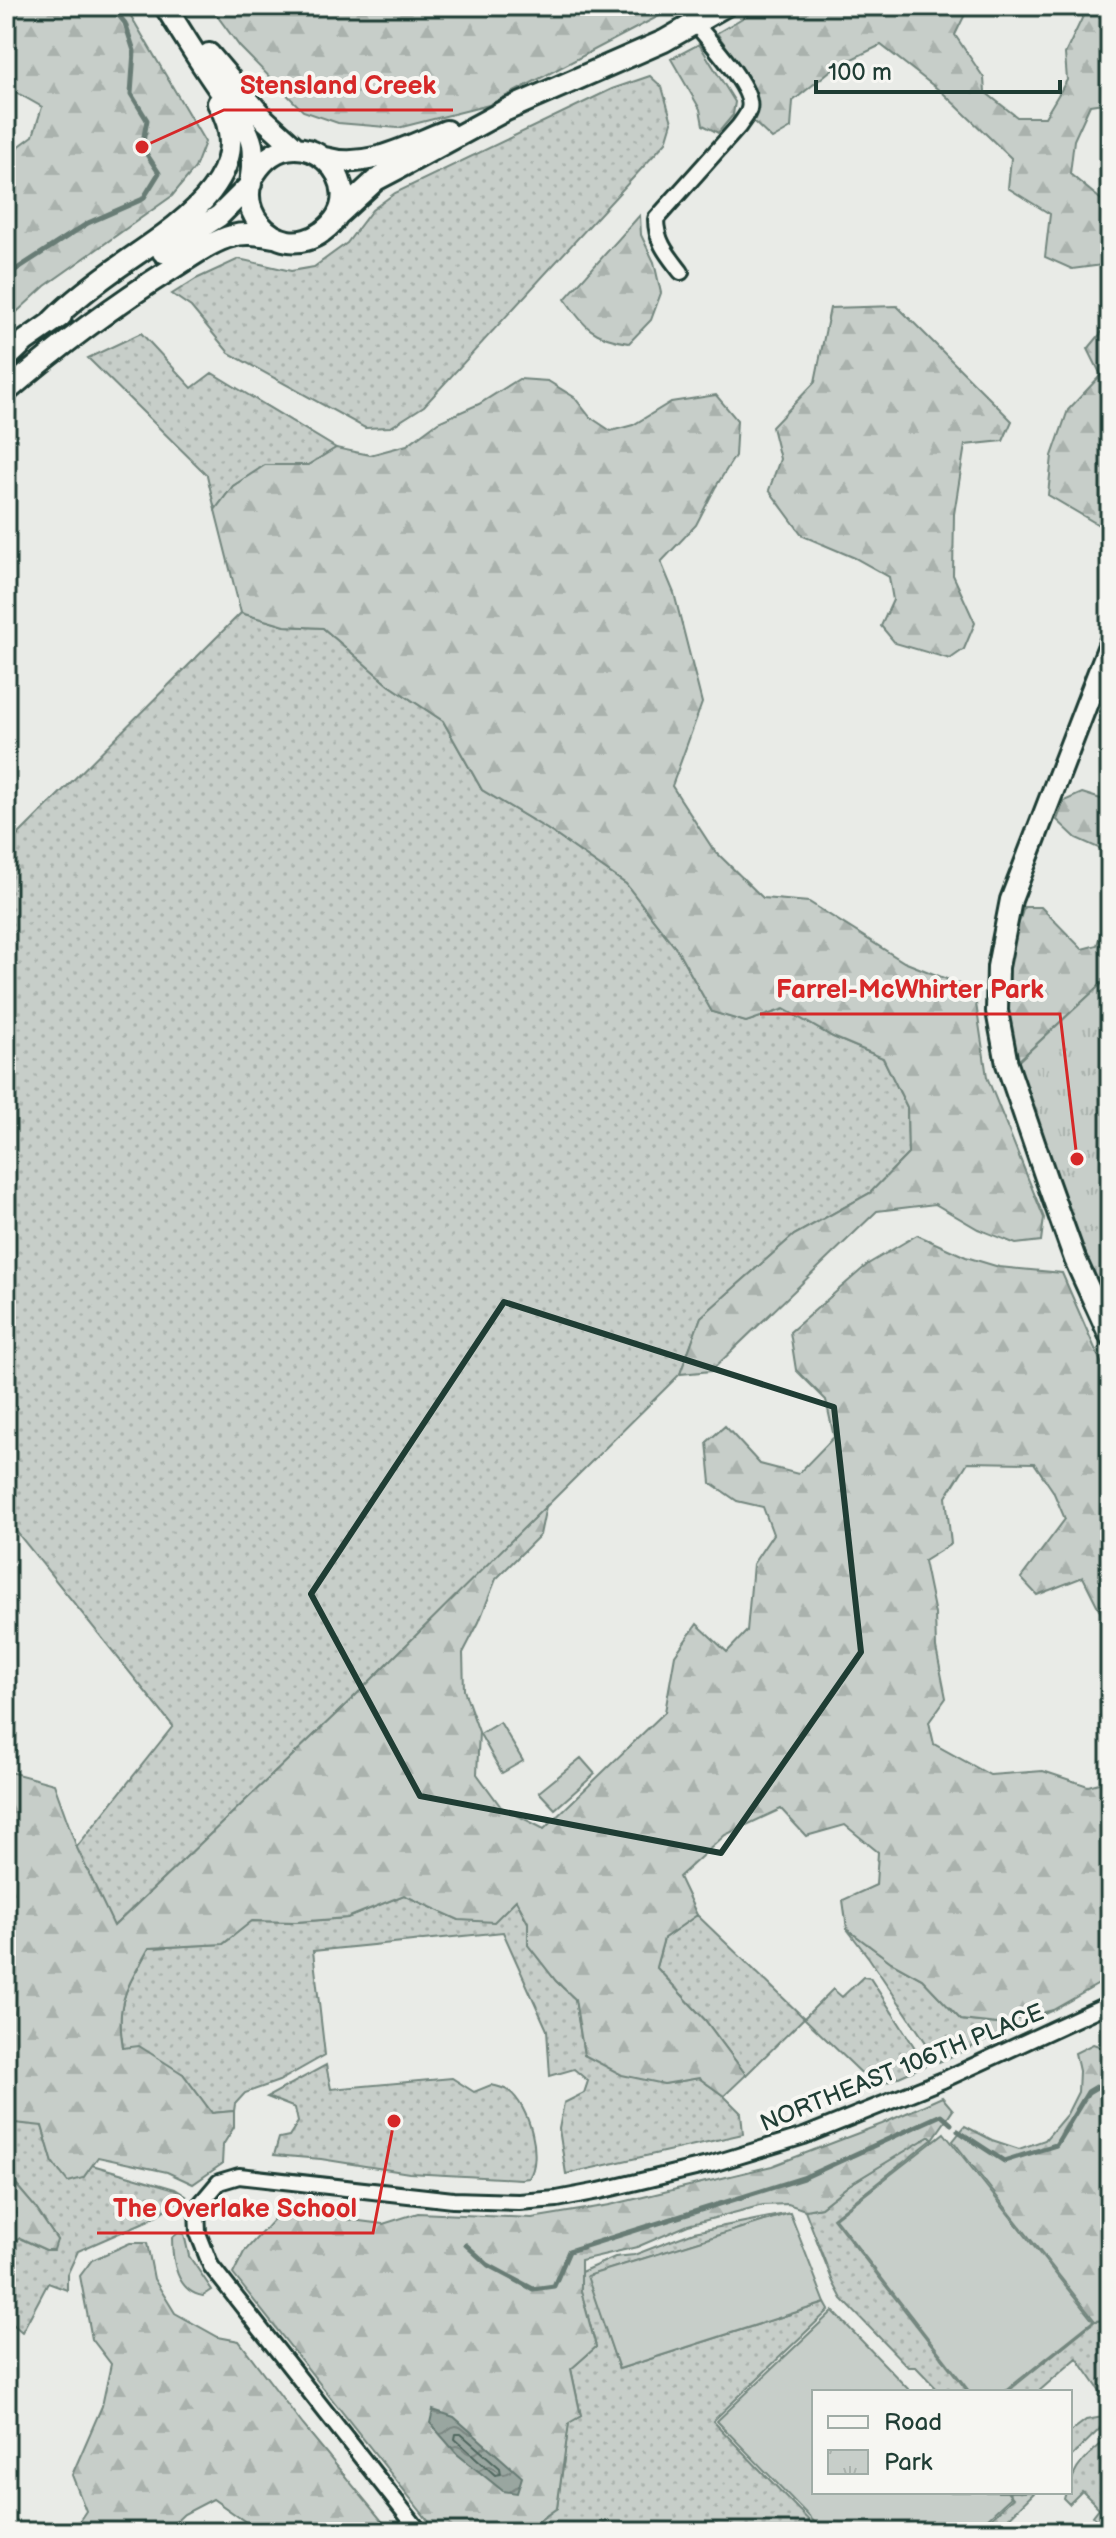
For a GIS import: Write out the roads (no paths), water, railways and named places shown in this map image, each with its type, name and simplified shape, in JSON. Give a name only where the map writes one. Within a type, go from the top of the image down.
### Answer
[{"type":"main road","points":[[165,6],[265,120],[296,148]]},
{"type":"main road","points":[[165,6],[246,130],[253,159],[250,206],[255,219],[275,237]]},
{"type":"main road","points":[[6,359],[95,283],[183,222],[218,181],[226,165],[229,150],[227,119],[186,55],[165,6]]},
{"type":"main road","points":[[52,321],[219,216],[251,182],[258,167],[281,150],[311,150],[340,162],[368,160],[506,110],[659,44],[725,6]]},
{"type":"main road","points":[[6,392],[103,314],[200,251],[229,236],[243,234],[288,241],[303,241],[317,236],[329,228],[337,216],[376,180],[506,110]]},
{"type":"main road","points":[[325,158],[336,170],[342,185],[342,201],[337,216]]},
{"type":"main road","points":[[1110,643],[1011,900],[998,967],[997,1011],[1007,1064],[1046,1178],[1075,1259],[1110,1336]]},
{"type":"street","points":[[681,272],[663,249],[656,234],[656,219],[739,126],[749,109],[749,99],[742,84],[695,23]]},
{"type":"street","name":"NORTHEAST 106TH PLACE","points":[[420,2532],[211,2266],[198,2233],[197,2208],[219,2182],[239,2176],[453,2200],[519,2202],[599,2191],[712,2164],[804,2136],[943,2080],[1110,2003]]},
{"type":"water","points":[[433,2410],[454,2417],[522,2477],[517,2493],[503,2491],[457,2454],[430,2423]]},
{"type":"waterway","points":[[6,276],[88,223],[143,199],[159,173],[142,147],[147,120],[131,94],[134,51],[125,23],[111,6]]},
{"type":"waterway","points":[[958,2131],[1004,2161],[1056,2145],[1088,2092],[1110,2079]]},
{"type":"waterway","points":[[466,2245],[488,2265],[533,2289],[554,2286],[569,2251],[803,2178],[941,2115],[951,2124]]},
{"type":"place","name":"Stensland Creek","points":[[142,147]]},
{"type":"place","name":"Farrel-McWhirter Park","points":[[1077,1159]]},
{"type":"place","name":"The Overlake School","points":[[394,2121]]}]
